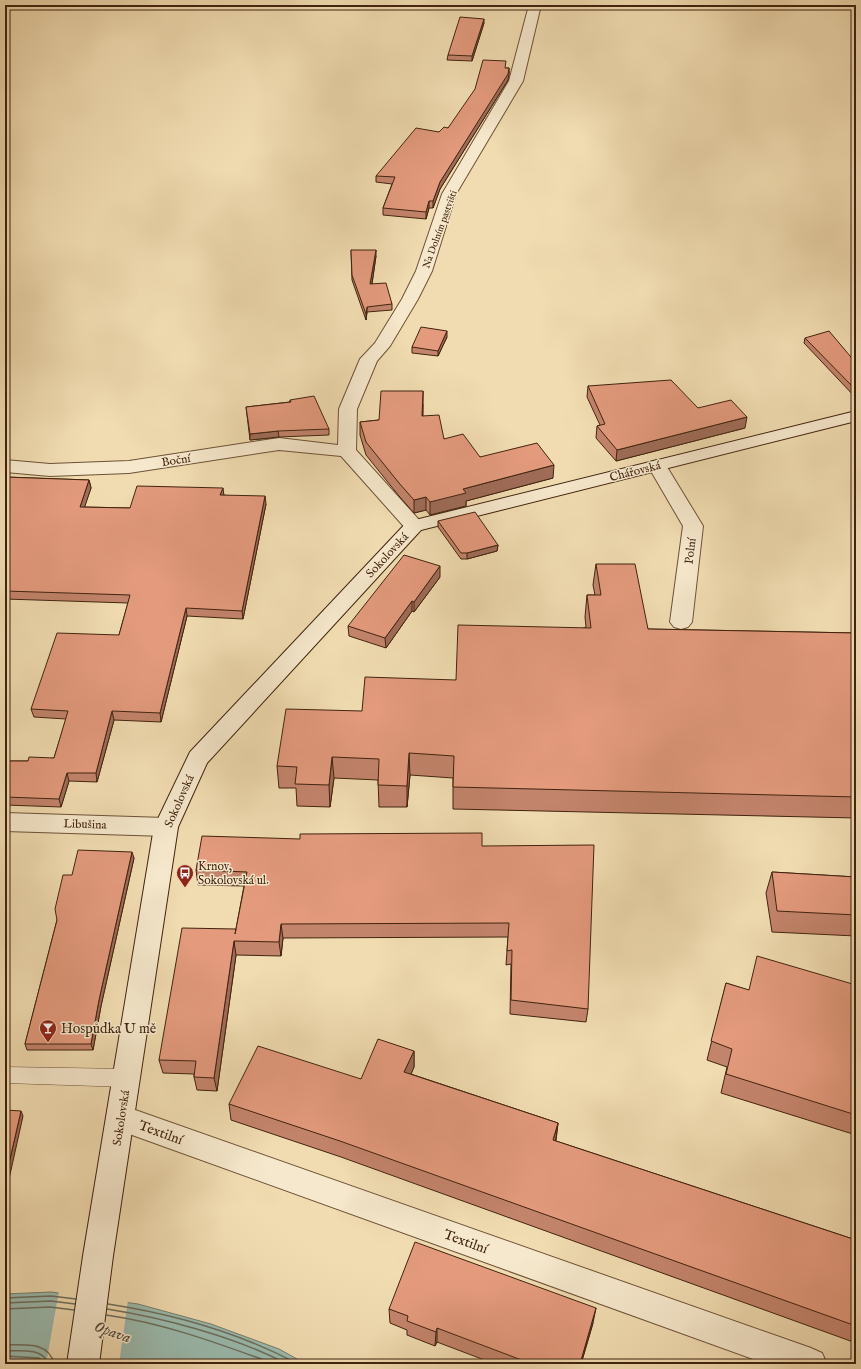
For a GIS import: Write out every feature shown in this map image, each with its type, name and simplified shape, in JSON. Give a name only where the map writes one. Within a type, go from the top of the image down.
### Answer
[{"type":"street","name":"Na Dolním pastvišti","points":[[347,451],[348,409],[369,359],[382,346],[410,299],[424,271],[449,194],[516,81],[535,5]]},
{"type":"street","name":"Chářovská","points":[[414,526],[856,416]]},
{"type":"street","name":"Boční","points":[[5,466],[50,470],[129,468],[279,444],[347,451]]},
{"type":"street","name":"Sokolovská","points":[[83,1364],[98,1256],[104,1231],[122,1118],[166,827],[198,758],[414,526],[347,451]]},
{"type":"street","name":"Polní","points":[[657,466],[693,526],[681,622]]},
{"type":"street","name":"Libušina","points":[[5,822],[166,827]]},
{"type":"street","name":"Textilní","points":[[122,1118],[811,1364]]},
{"type":"lane","points":[[5,1075],[128,1078]]},
{"type":"water","name":"Opava","points":[[51,1292],[138,1304],[211,1324],[279,1349],[306,1364],[73,1364],[5,1360],[5,1294]]},
{"type":"pier","points":[[59,1291],[128,1300],[119,1364],[46,1364]]},
{"type":"building","points":[[460,17],[484,19],[472,56],[448,55]]},
{"type":"building","points":[[483,60],[506,61],[505,68],[509,68],[508,74],[440,182],[433,201],[429,201],[426,212],[383,208],[395,177],[376,176],[416,128],[439,132],[444,127],[448,128],[475,89]]},
{"type":"building","points":[[351,250],[376,250],[370,284],[386,283],[392,304],[367,307],[366,314],[352,275]]},
{"type":"building","points":[[421,327],[447,331],[438,351],[412,347]]},
{"type":"building","points":[[829,331],[856,363],[856,390],[805,338]]},
{"type":"building","points":[[671,380],[698,408],[731,400],[747,417],[617,450],[597,426],[605,424],[588,386]]},
{"type":"building","points":[[381,391],[423,391],[422,416],[439,415],[444,439],[463,434],[480,457],[537,443],[554,465],[463,489],[466,493],[430,502],[426,497],[414,500],[366,442],[360,422],[379,420]]},
{"type":"building","points":[[314,396],[329,429],[278,431],[250,434],[246,407],[291,402],[290,400]]},
{"type":"building","points":[[5,477],[89,480],[80,507],[130,508],[137,486],[223,488],[220,495],[265,496],[242,611],[186,608],[160,713],[112,711],[96,773],[67,773],[59,799],[5,797],[5,761],[28,761],[29,757],[54,758],[68,711],[31,709],[57,633],[119,635],[130,595],[5,591]]},
{"type":"building","points":[[475,512],[498,545],[467,553],[461,553],[438,521]]},
{"type":"building","points":[[404,555],[440,566],[385,638],[348,626]]},
{"type":"building","points":[[596,564],[635,564],[648,629],[856,633],[856,797],[453,787],[454,756],[409,753],[407,786],[378,785],[379,759],[332,757],[329,785],[295,784],[297,767],[277,766],[286,709],[362,711],[365,677],[456,680],[458,625],[591,628],[587,595],[601,595]]},
{"type":"building","points":[[482,833],[482,846],[594,845],[588,1009],[511,1000],[512,950],[507,951],[509,923],[281,924],[279,942],[234,941],[214,1078],[194,1077],[196,1061],[159,1060],[182,928],[236,929],[247,872],[196,870],[202,836],[300,839],[300,834]]},
{"type":"building","points":[[78,850],[132,852],[99,1000],[91,1044],[25,1044],[57,920],[55,909],[63,875],[72,875]]},
{"type":"building","points":[[772,872],[856,877],[856,915],[777,911]]},
{"type":"building","points":[[757,956],[856,985],[856,1115],[726,1074],[732,1049],[711,1041],[726,983],[749,990]]},
{"type":"building","points":[[378,1039],[414,1051],[404,1072],[558,1123],[553,1140],[856,1240],[856,1326],[340,1141],[229,1104],[258,1046],[361,1079]]},
{"type":"building","points":[[5,1110],[21,1111],[5,1181]]},
{"type":"building","points":[[415,1242],[596,1308],[580,1364],[532,1364],[437,1328],[436,1332],[407,1321],[408,1316],[389,1309]]},
{"type":"place","name":"Krnov, Sokolovská ul.","points":[[185,888]]},
{"type":"place","name":"Hospůdka U mě","points":[[48,1043]]}]
